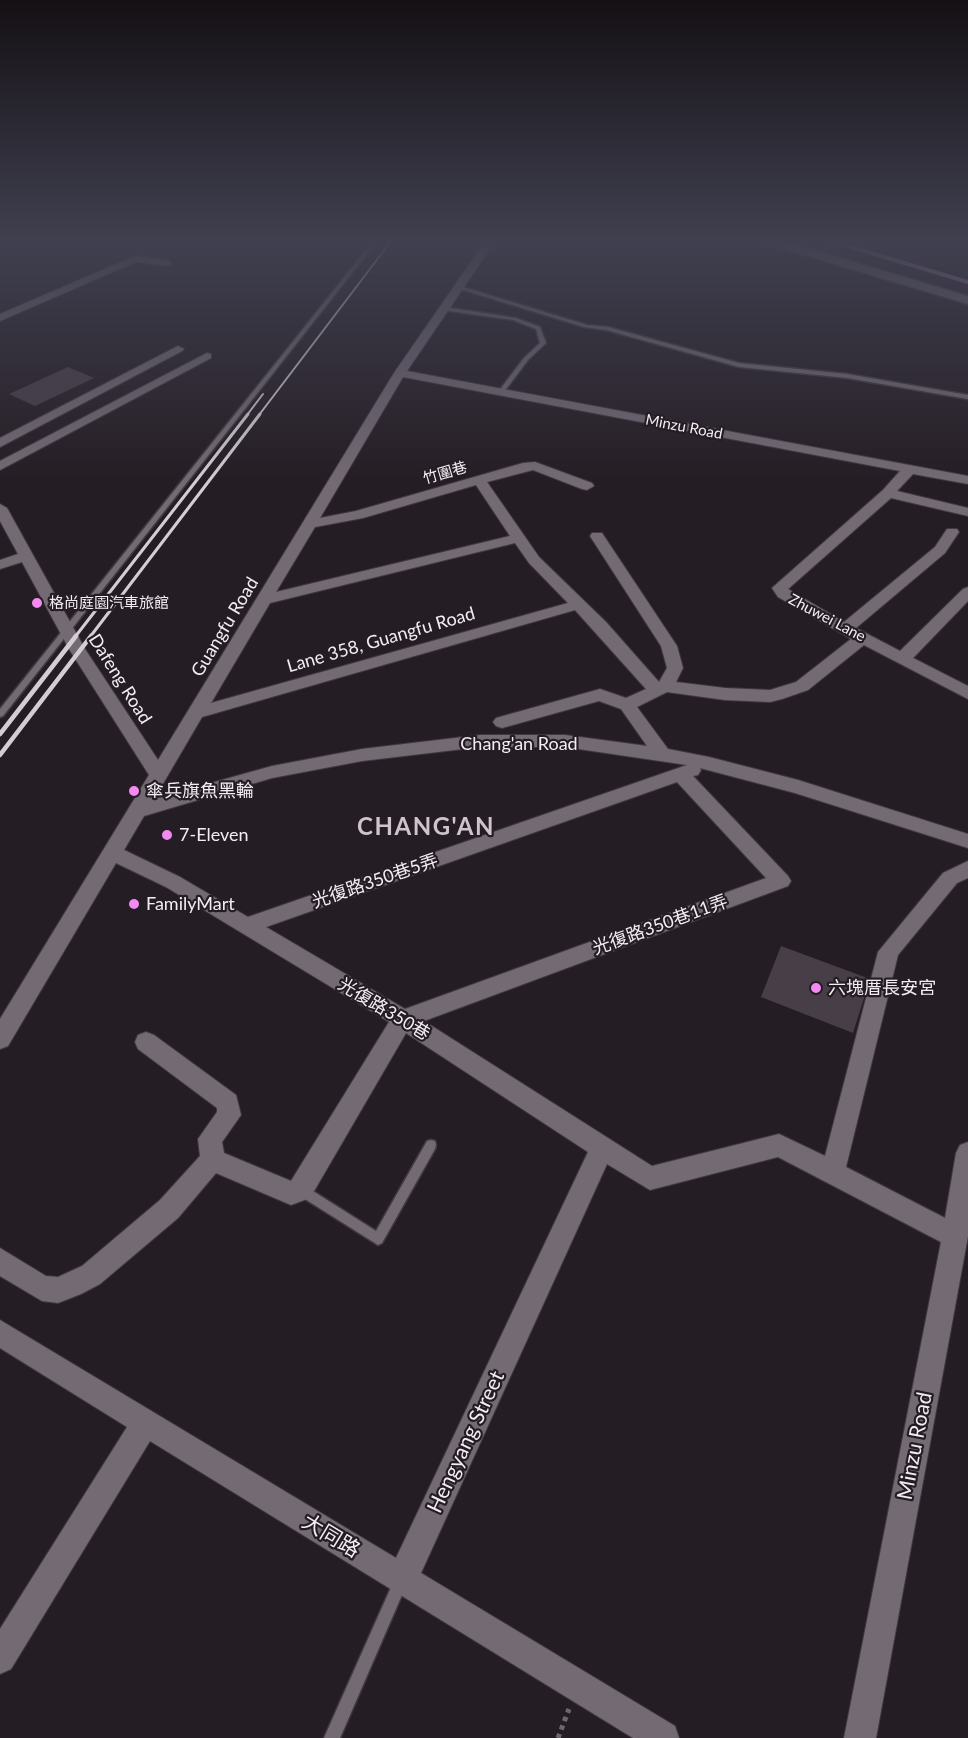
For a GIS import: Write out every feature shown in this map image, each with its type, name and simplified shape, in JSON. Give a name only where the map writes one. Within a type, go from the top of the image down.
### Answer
[{"type":"street","name":"Guangfu Road","points":[[0,1039],[400,373],[436,321]]},
{"type":"street","points":[[0,443],[178,349]]},
{"type":"street","points":[[0,466],[207,356]]},
{"type":"street","name":"Minzu Road","points":[[400,373],[968,480]]},
{"type":"street","name":"竹圍巷","points":[[309,524],[358,515],[528,466],[535,466],[587,486]]},
{"type":"street","name":"Zhuwei Lane","points":[[909,470],[888,493],[780,588],[783,594],[845,629],[902,659],[965,686]]},
{"type":"street","points":[[480,481],[534,560],[660,688],[742,696],[770,696],[802,686],[864,637]]},
{"type":"street","points":[[888,493],[968,512]]},
{"type":"street","name":"Dafeng Road","points":[[0,508],[67,631],[158,775]]},
{"type":"street","points":[[845,629],[940,550],[952,532]]},
{"type":"street","points":[[597,536],[669,646],[675,668],[660,688],[627,705]]},
{"type":"street","points":[[263,600],[520,538]]},
{"type":"street","points":[[0,565],[26,555]]},
{"type":"street","points":[[902,659],[968,592]]},
{"type":"street","name":"Lane 358, Guangfu Road","points":[[196,713],[577,604]]},
{"type":"street","points":[[502,722],[600,695],[627,705],[662,753]]},
{"type":"street","name":"Chang'an Road","points":[[136,811],[272,772],[362,755],[480,741],[565,741],[662,753],[708,763],[798,787],[968,841]]},
{"type":"street","name":"光復路350巷5弄","points":[[245,926],[681,775],[708,763]]},
{"type":"street","name":"光復路350巷11弄","points":[[403,1019],[781,881],[681,775]]},
{"type":"street","name":"光復路350巷","points":[[111,853],[173,882],[403,1019],[650,1178],[778,1145],[833,1172]]},
{"type":"street","points":[[955,1236],[833,1172],[888,952],[950,878],[968,869]]},
{"type":"street","points":[[213,1160],[291,1193],[301,1190],[403,1019]]},
{"type":"street","points":[[146,1042],[228,1103],[229,1115],[210,1139],[213,1160]]},
{"type":"street","name":"Hengyang Street","points":[[402,1579],[602,1148]]},
{"type":"street","name":"Minzu Road","points":[[860,1738],[955,1236],[968,1153]]},
{"type":"street","points":[[0,1262],[42,1288],[58,1290],[72,1285],[91,1275],[170,1209],[188,1185],[213,1160]]},
{"type":"street","name":"大同路","points":[[0,1333],[663,1738]]},
{"type":"street","points":[[0,1658],[146,1422]]},
{"type":"lane","points":[[0,714],[312,321]]},
{"type":"lane","points":[[501,392],[526,359],[543,343],[538,328],[517,321]]},
{"type":"lane","points":[[570,321],[586,326],[606,328],[739,365],[848,376],[968,397]]},
{"type":"lane","points":[[301,1190],[378,1239],[431,1145]]},
{"type":"lane","name":"Hengyang Street","points":[[332,1738],[402,1579]]},
{"type":"building","points":[[68,367],[94,378],[35,406],[9,394]]},
{"type":"building","name":"六塊厝長安宮","points":[[781,946],[870,979],[853,1033],[761,997]]},
{"type":"railway","points":[[259,415],[330,321]]},
{"type":"railway","points":[[247,415],[263,394]]},
{"type":"railway","points":[[75,637],[248,414]]},
{"type":"railway","points":[[90,637],[260,414]]},
{"type":"railway","points":[[0,734],[76,636]]},
{"type":"railway","points":[[0,755],[91,636]]},
{"type":"place","name":"格尚庭園汽車旅館","points":[[37,603]]},
{"type":"place","name":"傘兵旗魚黑輪","points":[[134,791]]},
{"type":"place","name":"7-Eleven","points":[[167,835]]},
{"type":"place","name":"FamilyMart","points":[[134,904]]},
{"type":"place","name":"六塊厝長安宮","points":[[816,988]]},
{"type":"district","name":"CHANG'AN","points":[[426,827]]}]
